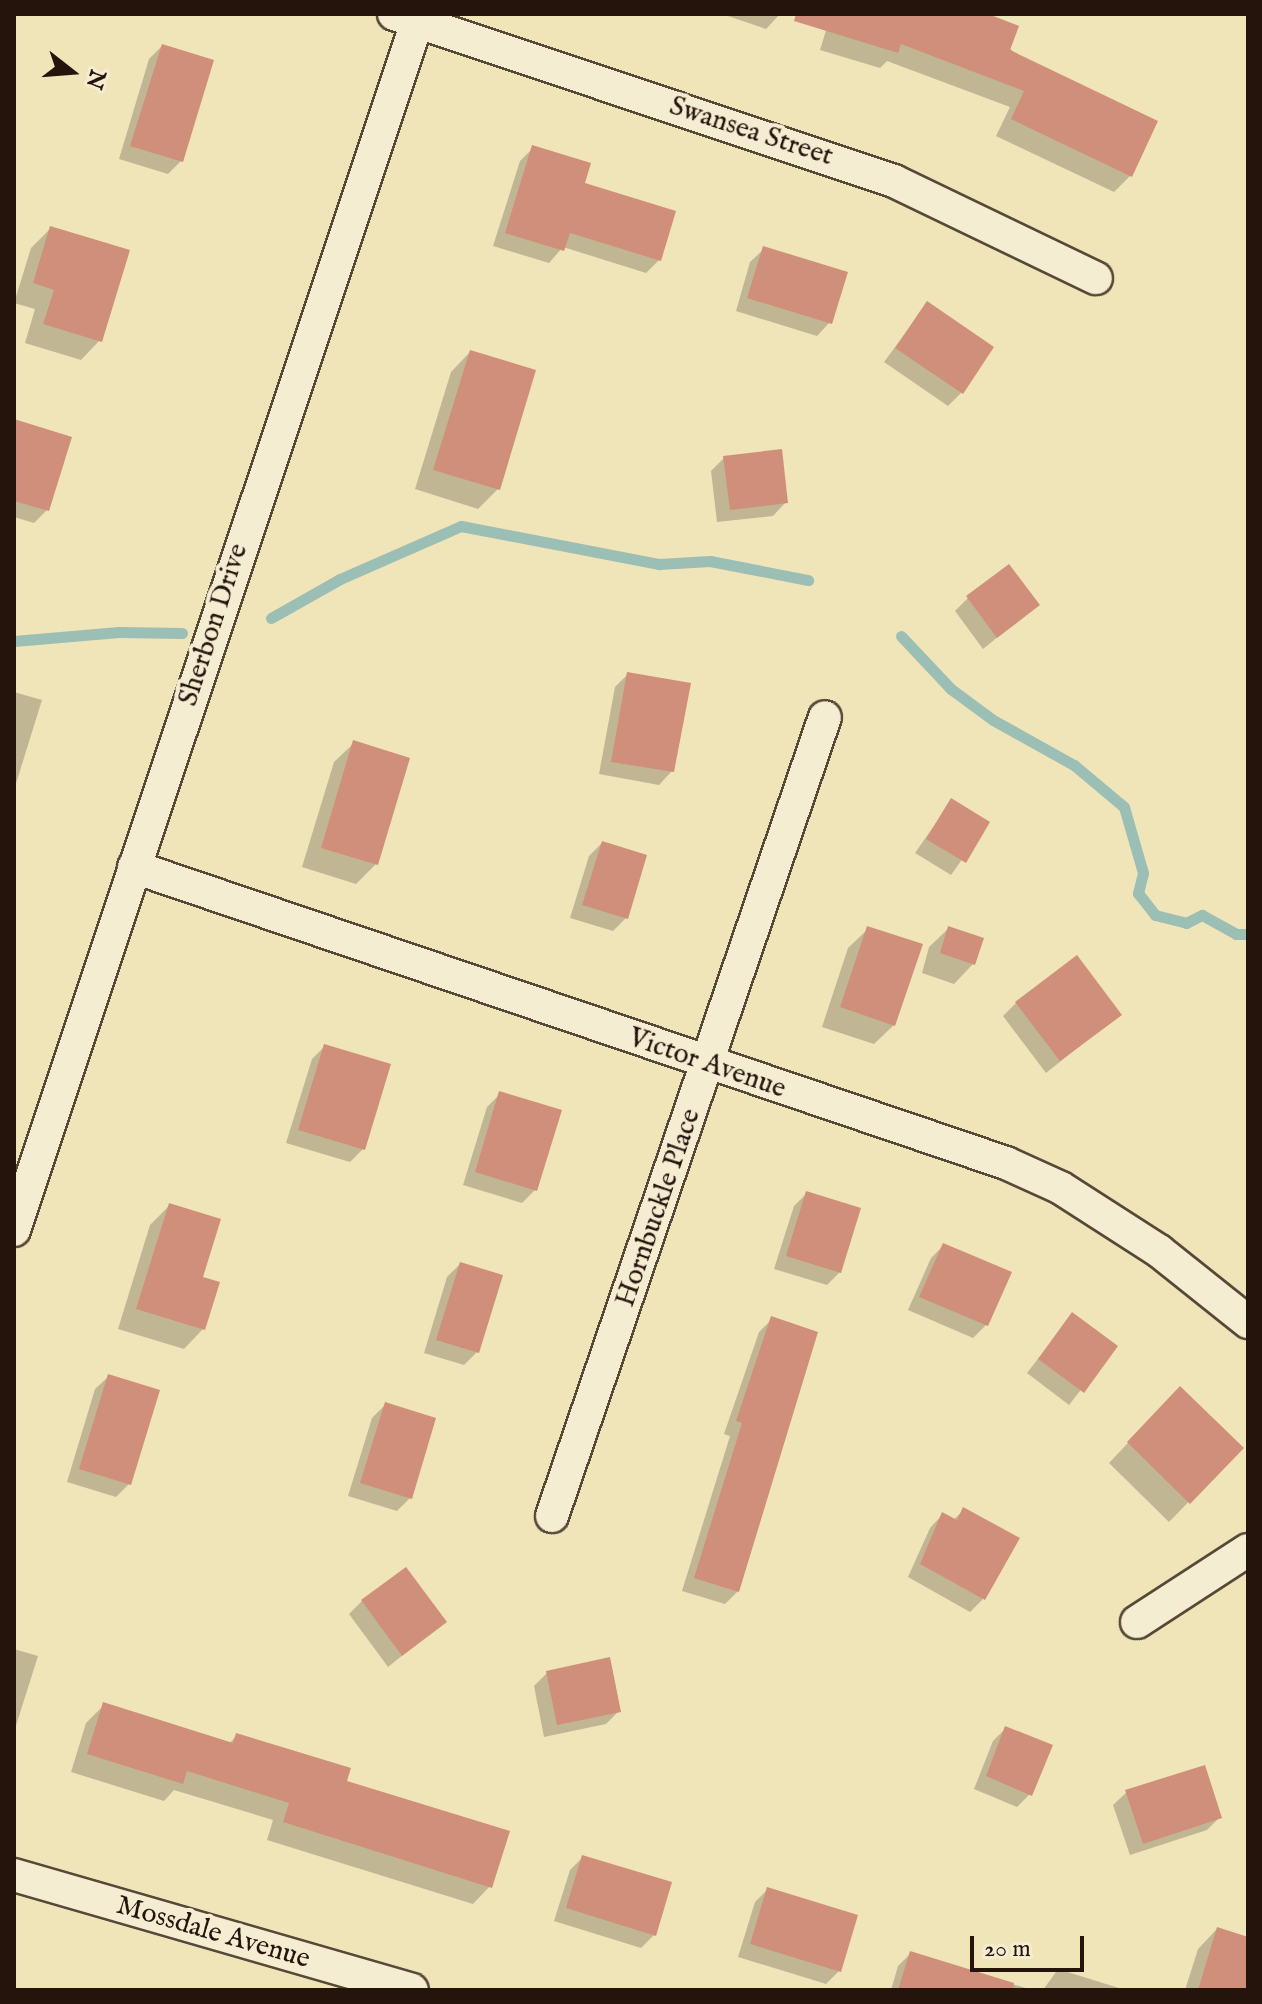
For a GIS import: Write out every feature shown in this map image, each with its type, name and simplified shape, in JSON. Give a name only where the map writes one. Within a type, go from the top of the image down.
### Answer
[{"type":"street","name":"Swansea Street","points":[[406,18],[894,181],[1096,278]]},
{"type":"street","name":"Sherbon Drive","points":[[14,1230],[134,867],[406,18]]},
{"type":"street","name":"Hornbuckle Place","points":[[552,1516],[825,717]]},
{"type":"street","name":"Victor Avenue","points":[[134,867],[708,1065],[1006,1163],[1061,1188],[1159,1251],[1248,1322]]},
{"type":"street","points":[[1137,1622],[1248,1550]]},
{"type":"street","name":"Mossdale Avenue","points":[[14,1875],[412,1990]]},
{"type":"building","points":[[796,14],[988,14],[1019,26],[1010,50],[1158,121],[1132,177],[1011,119],[1024,91],[901,44],[898,53],[794,21]]},
{"type":"building","points":[[162,44],[214,60],[183,162],[130,146]]},
{"type":"building","points":[[532,145],[591,163],[585,183],[676,211],[661,261],[570,233],[564,251],[505,233]]},
{"type":"building","points":[[50,226],[130,250],[102,342],[43,324],[54,290],[33,283]]},
{"type":"building","points":[[763,246],[848,272],[832,324],[747,298]]},
{"type":"building","points":[[927,301],[994,347],[963,394],[895,348]]},
{"type":"building","points":[[470,350],[536,370],[500,490],[433,470]]},
{"type":"building","points":[[14,419],[72,437],[49,511],[14,501]]},
{"type":"building","points":[[782,449],[788,503],[730,510],[723,456]]},
{"type":"building","points":[[1009,564],[1040,605],[997,638],[966,596]]},
{"type":"building","points":[[627,672],[691,683],[674,772],[611,762]]},
{"type":"building","points":[[353,740],[410,758],[378,865],[321,848]]},
{"type":"building","points":[[951,798],[990,822],[966,863],[926,839]]},
{"type":"building","points":[[602,841],[647,855],[628,919],[582,905]]},
{"type":"building","points":[[867,926],[923,944],[895,1026],[840,1007]]},
{"type":"building","points":[[948,926],[984,938],[975,965],[940,953]]},
{"type":"building","points":[[1077,955],[1122,1015],[1060,1061],[1015,1002]]},
{"type":"building","points":[[324,1044],[391,1064],[365,1150],[298,1130]]},
{"type":"building","points":[[499,1091],[562,1110],[537,1191],[475,1172]]},
{"type":"building","points":[[806,1191],[861,1208],[841,1273],[786,1256]]},
{"type":"building","points":[[169,1203],[221,1219],[203,1277],[220,1282],[205,1330],[136,1309]]},
{"type":"building","points":[[943,1243],[1012,1272],[988,1326],[919,1297]]},
{"type":"building","points":[[460,1262],[503,1275],[479,1353],[436,1340]]},
{"type":"building","points":[[1072,1312],[1118,1346],[1084,1393],[1038,1359]]},
{"type":"building","points":[[771,1316],[818,1332],[739,1592],[694,1578],[742,1423],[736,1421]]},
{"type":"building","points":[[108,1374],[160,1390],[131,1485],[79,1469]]},
{"type":"building","points":[[1180,1386],[1244,1448],[1190,1504],[1127,1442]]},
{"type":"building","points":[[385,1402],[436,1418],[412,1499],[360,1483]]},
{"type":"building","points":[[963,1507],[1020,1538],[985,1600],[920,1564],[942,1512],[957,1520]]},
{"type":"building","points":[[406,1567],[447,1622],[402,1656],[361,1600]]},
{"type":"building","points":[[610,1657],[621,1712],[557,1725],[546,1671]]},
{"type":"building","points":[[103,1702],[233,1743],[236,1733],[351,1768],[347,1781],[510,1831],[492,1888],[283,1822],[289,1803],[187,1771],[183,1784],[87,1754]]},
{"type":"building","points":[[1005,1726],[1053,1745],[1032,1796],[986,1776]]},
{"type":"building","points":[[1205,1765],[1222,1818],[1143,1844],[1125,1790]]},
{"type":"building","points":[[582,1855],[672,1882],[656,1936],[566,1908]]},
{"type":"building","points":[[767,1887],[858,1915],[841,1972],[750,1944]]},
{"type":"building","points":[[1217,1927],[1248,1937],[1248,1990],[1198,1990]]},
{"type":"building","points":[[910,1951],[1014,1983],[1013,1990],[898,1990]]},
{"type":"waterway","points":[[271,618],[340,579],[461,526],[659,564],[710,561],[808,580]]},
{"type":"waterway","points":[[14,641],[119,632],[182,633]]},
{"type":"waterway","points":[[901,636],[951,689],[993,720],[1074,765],[1124,807],[1143,873],[1138,893],[1155,915],[1186,923],[1202,915],[1236,934],[1248,934]]}]
